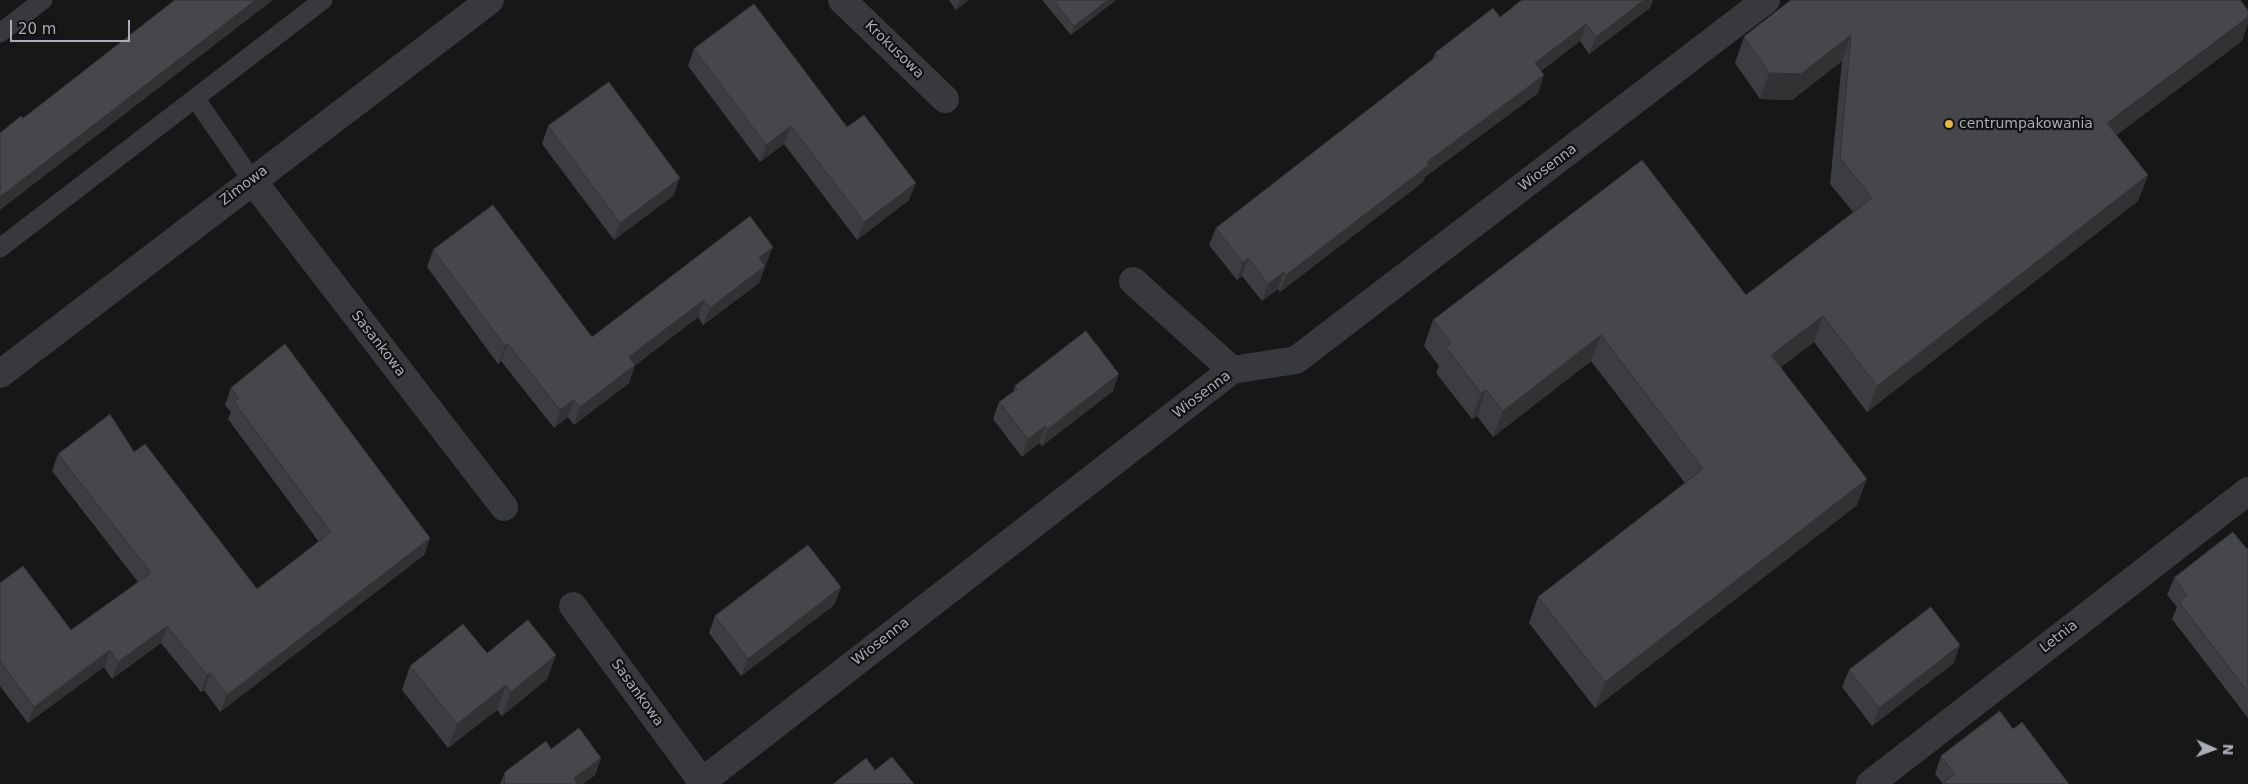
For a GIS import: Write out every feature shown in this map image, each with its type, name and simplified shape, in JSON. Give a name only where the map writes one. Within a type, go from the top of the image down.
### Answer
[{"type":"street","name":"Zimowa","points":[[0,374],[490,0]]},
{"type":"street","name":"Krokusowa","points":[[842,0],[945,99]]},
{"type":"street","name":"Wiosenna","points":[[700,782],[1232,370],[1296,360],[1766,0]]},
{"type":"street","name":"Sasankowa","points":[[252,180],[504,507]]},
{"type":"street","points":[[1134,281],[1232,370]]},
{"type":"street","name":"Letnia","points":[[1870,784],[2248,491]]},
{"type":"street","name":"Sasankowa","points":[[573,606],[700,782]]},
{"type":"lane","points":[[0,33],[43,0]]},
{"type":"lane","points":[[0,248],[323,0]]},
{"type":"lane","points":[[195,98],[252,180]]},
{"type":"building","points":[[175,0],[256,0],[0,197],[0,133],[21,116],[23,118]]},
{"type":"building","points":[[1053,0],[1108,0],[1074,26]]},
{"type":"building","points":[[1522,0],[1644,0],[1596,37],[1586,24],[1535,63],[1544,75],[1427,162],[1429,165],[1286,275],[1284,272],[1268,284],[1248,258],[1243,263],[1216,228],[1437,56],[1435,53],[1493,8],[1500,17]]},
{"type":"building","points":[[1791,0],[2240,0],[2248,10],[2248,17],[2107,123],[2148,175],[1877,386],[1823,316],[1771,355],[1867,479],[1605,682],[1538,597],[1703,469],[1601,335],[1503,411],[1486,390],[1481,393],[1446,347],[1451,343],[1433,320],[1642,160],[1746,295],[1872,198],[1840,158],[1851,35],[1801,74],[1769,73],[1744,37]]},
{"type":"building","points":[[754,4],[847,127],[864,115],[916,183],[864,222],[791,126],[766,145],[694,49]]},
{"type":"building","points":[[609,82],[680,178],[620,223],[548,126]]},
{"type":"building","points":[[493,205],[592,337],[750,216],[773,247],[759,258],[765,266],[710,308],[704,300],[643,346],[629,357],[635,365],[580,407],[574,400],[560,410],[508,344],[505,346],[433,250]]},
{"type":"building","points":[[1086,331],[1119,374],[1048,429],[1045,426],[1028,439],[999,402],[1017,389],[1015,386]]},
{"type":"building","points":[[285,344],[430,538],[227,695],[210,673],[207,675],[167,626],[118,662],[110,650],[34,707],[0,661],[0,583],[23,566],[71,630],[151,573],[58,454],[110,414],[134,452],[145,444],[257,589],[331,532],[234,402],[239,398],[231,388]]},
{"type":"building","points":[[2233,532],[2248,548],[2248,692],[2179,602],[2187,595],[2174,578]]},
{"type":"building","points":[[808,545],[841,587],[748,659],[715,616]]},
{"type":"building","points":[[1931,607],[1960,645],[1879,708],[1849,670]]},
{"type":"building","points":[[528,620],[556,655],[511,692],[506,685],[457,724],[410,666],[463,624],[487,653]]},
{"type":"building","points":[[2000,711],[2013,729],[2022,722],[2069,784],[1945,784],[1944,782],[1955,774],[1941,756]]},
{"type":"building","points":[[579,728],[601,758],[574,778],[578,784],[504,784],[505,772],[546,741],[551,749]]},
{"type":"building","points":[[892,757],[914,784],[833,784],[866,758],[875,770]]},
{"type":"place","name":"centrumpakowania","points":[[1949,124]]}]
